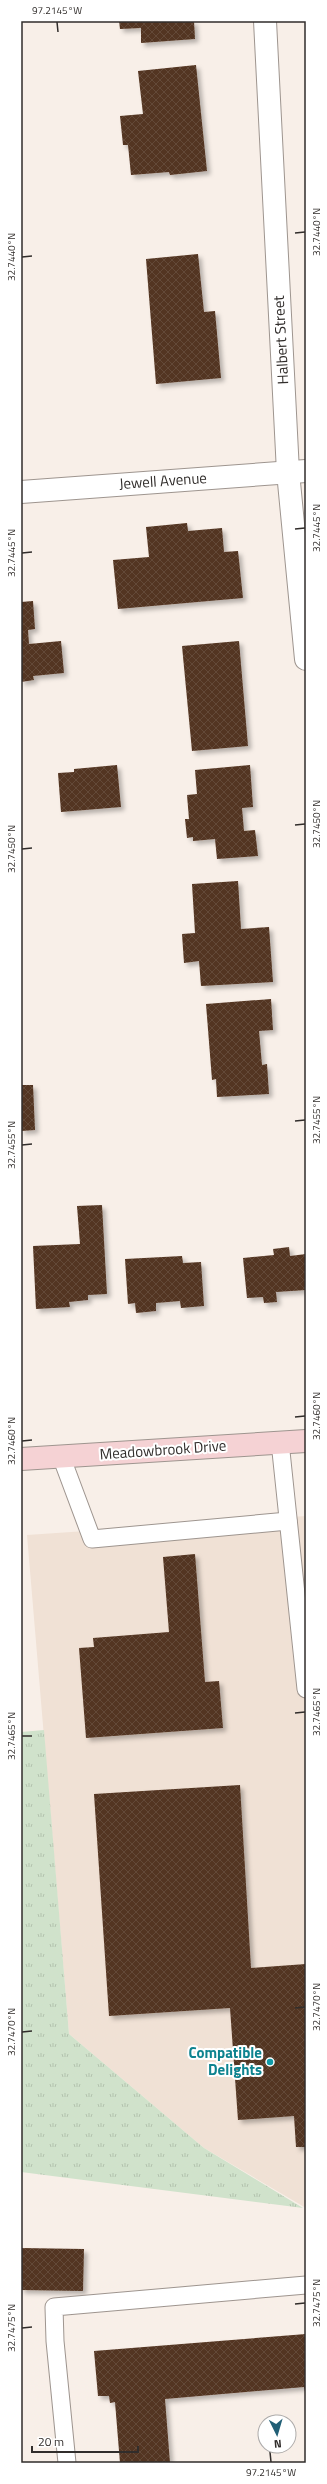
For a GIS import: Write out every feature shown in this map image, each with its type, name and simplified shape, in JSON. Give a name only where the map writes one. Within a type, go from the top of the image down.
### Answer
[{"type":"main road","name":"Meadowbrook Drive","points":[[21,1459],[306,1440]]},
{"type":"street","name":"Halbert Street","points":[[265,21],[297,472],[306,659]]},
{"type":"street","name":"Jewell Avenue","points":[[21,492],[297,472]]},
{"type":"lane","points":[[280,1442],[288,1521],[298,1538],[306,1689]]},
{"type":"lane","points":[[61,1456],[92,1538],[288,1521]]},
{"type":"lane","points":[[67,2463],[55,2341],[54,2307],[306,2285]]},
{"type":"shaded area","points":[[306,1516],[306,2208],[204,2148],[69,2034],[27,1535]]},
{"type":"green space","points":[[44,1730],[69,2034],[204,2148],[303,2208],[21,2172],[21,1732]]},
{"type":"building","points":[[119,21],[194,21],[195,39],[141,43],[141,28],[120,29]]},
{"type":"building","points":[[196,65],[207,171],[170,175],[169,172],[131,175],[128,145],[123,145],[120,116],[143,114],[138,71]]},
{"type":"building","points":[[198,254],[204,312],[215,311],[221,378],[156,384],[146,259]]},
{"type":"building","points":[[187,523],[188,531],[222,528],[224,552],[238,551],[243,598],[118,609],[113,560],[149,557],[146,527]]},
{"type":"building","points":[[33,601],[35,629],[28,630],[29,644],[61,641],[64,673],[33,676],[34,680],[21,682],[21,602]]},
{"type":"building","points":[[239,641],[248,746],[192,751],[182,646]]},
{"type":"building","points":[[117,765],[121,807],[61,812],[58,773],[74,772],[74,769]]},
{"type":"building","points":[[250,765],[253,807],[242,808],[244,831],[255,830],[258,856],[217,859],[215,839],[193,841],[193,837],[187,838],[185,819],[189,819],[187,795],[197,794],[195,770]]},
{"type":"building","points":[[238,881],[241,929],[269,927],[273,982],[201,986],[199,961],[184,963],[182,934],[195,933],[192,884]]},
{"type":"building","points":[[271,999],[273,1030],[259,1031],[262,1065],[267,1064],[269,1094],[217,1097],[216,1079],[212,1080],[206,1004]]},
{"type":"building","points":[[21,1085],[33,1085],[35,1130],[21,1131]]},
{"type":"building","points":[[102,1205],[107,1294],[88,1295],[88,1300],[69,1302],[70,1307],[36,1309],[33,1246],[80,1244],[77,1206]]},
{"type":"building","points":[[289,1247],[290,1256],[306,1254],[306,1290],[276,1292],[277,1302],[264,1303],[263,1297],[247,1298],[243,1258],[274,1255],[273,1249]]},
{"type":"building","points":[[182,1256],[183,1263],[201,1262],[204,1306],[181,1308],[180,1301],[156,1303],[156,1311],[136,1313],[135,1303],[128,1304],[125,1259]]},
{"type":"building","points":[[195,1554],[205,1682],[219,1681],[223,1728],[86,1738],[79,1648],[94,1647],[93,1638],[169,1632],[163,1557]]},
{"type":"building","points":[[240,1785],[251,1968],[306,1964],[306,2147],[296,2147],[294,2116],[238,2120],[230,2008],[109,2016],[94,1794]]},
{"type":"building","points":[[21,2248],[84,2249],[83,2291],[21,2290]]},
{"type":"building","points":[[306,2334],[306,2396],[304,2387],[165,2399],[170,2463],[120,2463],[115,2402],[110,2403],[109,2396],[98,2396],[94,2351]]},
{"type":"place","name":"Compatible Delights","points":[[270,2062]]}]
